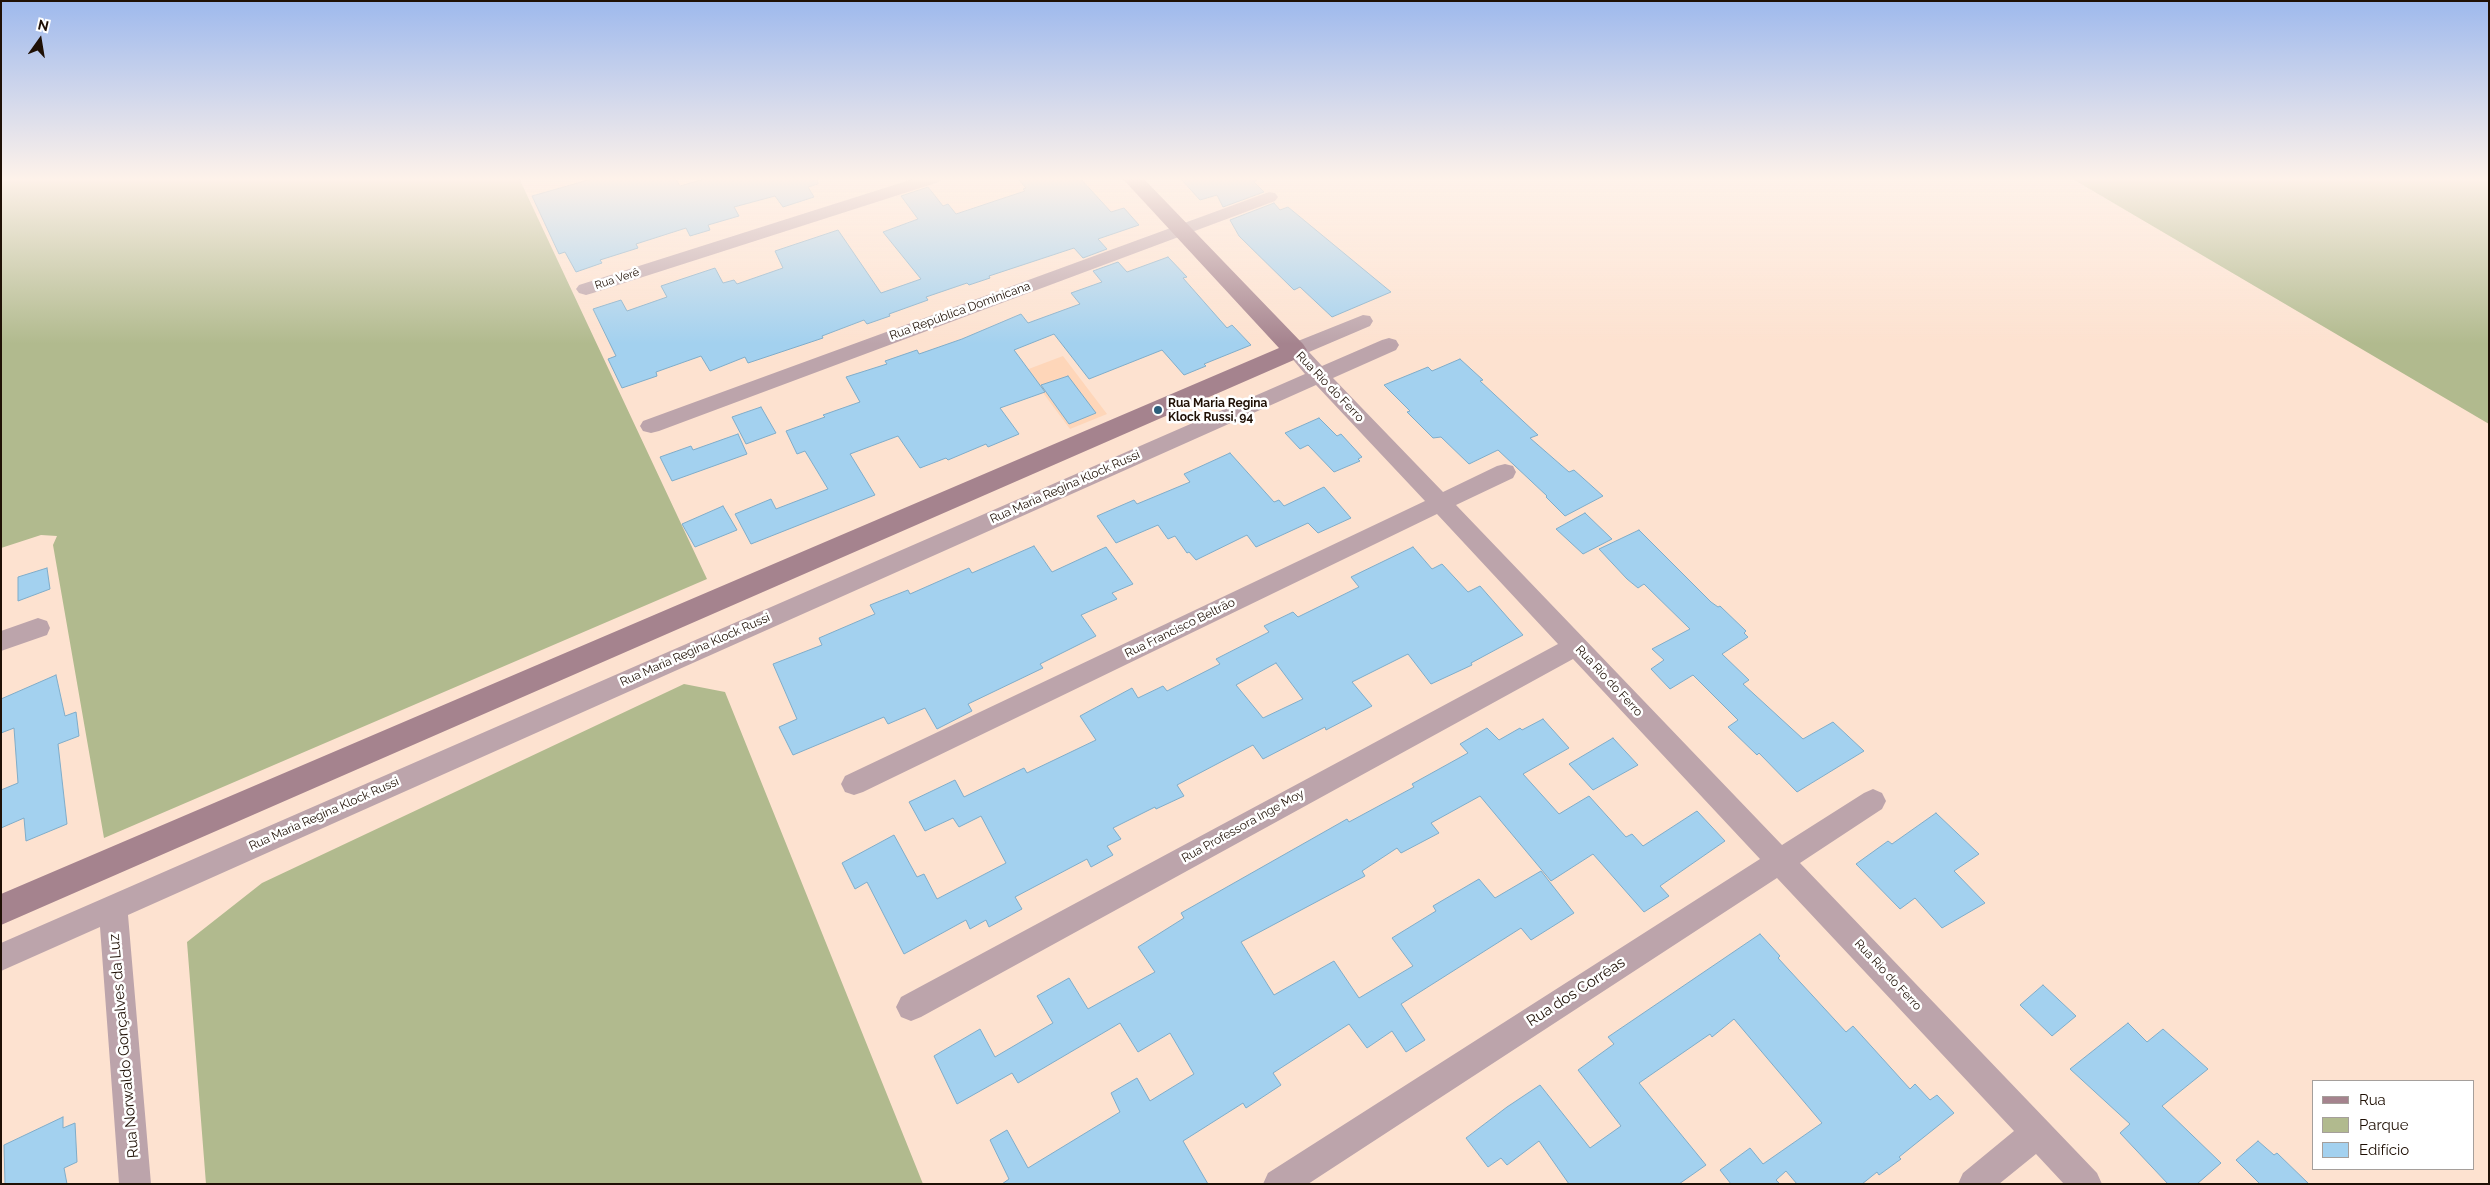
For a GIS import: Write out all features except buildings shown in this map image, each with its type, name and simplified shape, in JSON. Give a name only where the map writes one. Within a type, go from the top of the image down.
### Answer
[{"type":"street","name":"Rua Verê","points":[[586,289],[760,233]]},
{"type":"street","name":"Rua República Dominicana","points":[[651,426],[1172,233]]},
{"type":"street","name":"Rua Rio do Ferro","points":[[1184,233],[2086,1184]]},
{"type":"street","points":[[1,910],[1295,350],[1364,322]]},
{"type":"street","name":"Rua Maria Regina Klock Russi","points":[[1,956],[1389,345]]},
{"type":"street","name":"Rua Francisco Beltrão","points":[[854,784],[1505,472]]},
{"type":"street","points":[[1,641],[38,628]]},
{"type":"street","name":"Rua Professora Inge Moy","points":[[911,1007],[1576,646]]},
{"type":"street","name":"Rua dos Corrêas","points":[[1279,1184],[1873,801]]},
{"type":"street","name":"Rua Norwaldo Gonçalves da Luz","points":[[113,907],[135,1184]]},
{"type":"street","points":[[1974,1184],[2037,1132]]},
{"type":"shaded area","points":[[1063,356],[1107,414],[1070,429],[1026,370]]},
{"type":"green space","points":[[1,233],[545,233],[707,579],[104,838],[53,545],[57,536],[41,535],[1,548]]},
{"type":"green space","points":[[2165,233],[2489,233],[2489,424]]},
{"type":"green space","points":[[684,684],[725,692],[923,1184],[206,1184],[187,942],[262,883]]},
{"type":"place","name":"Rua Maria Regina Klock Russi, 94","points":[[1158,410]]}]
